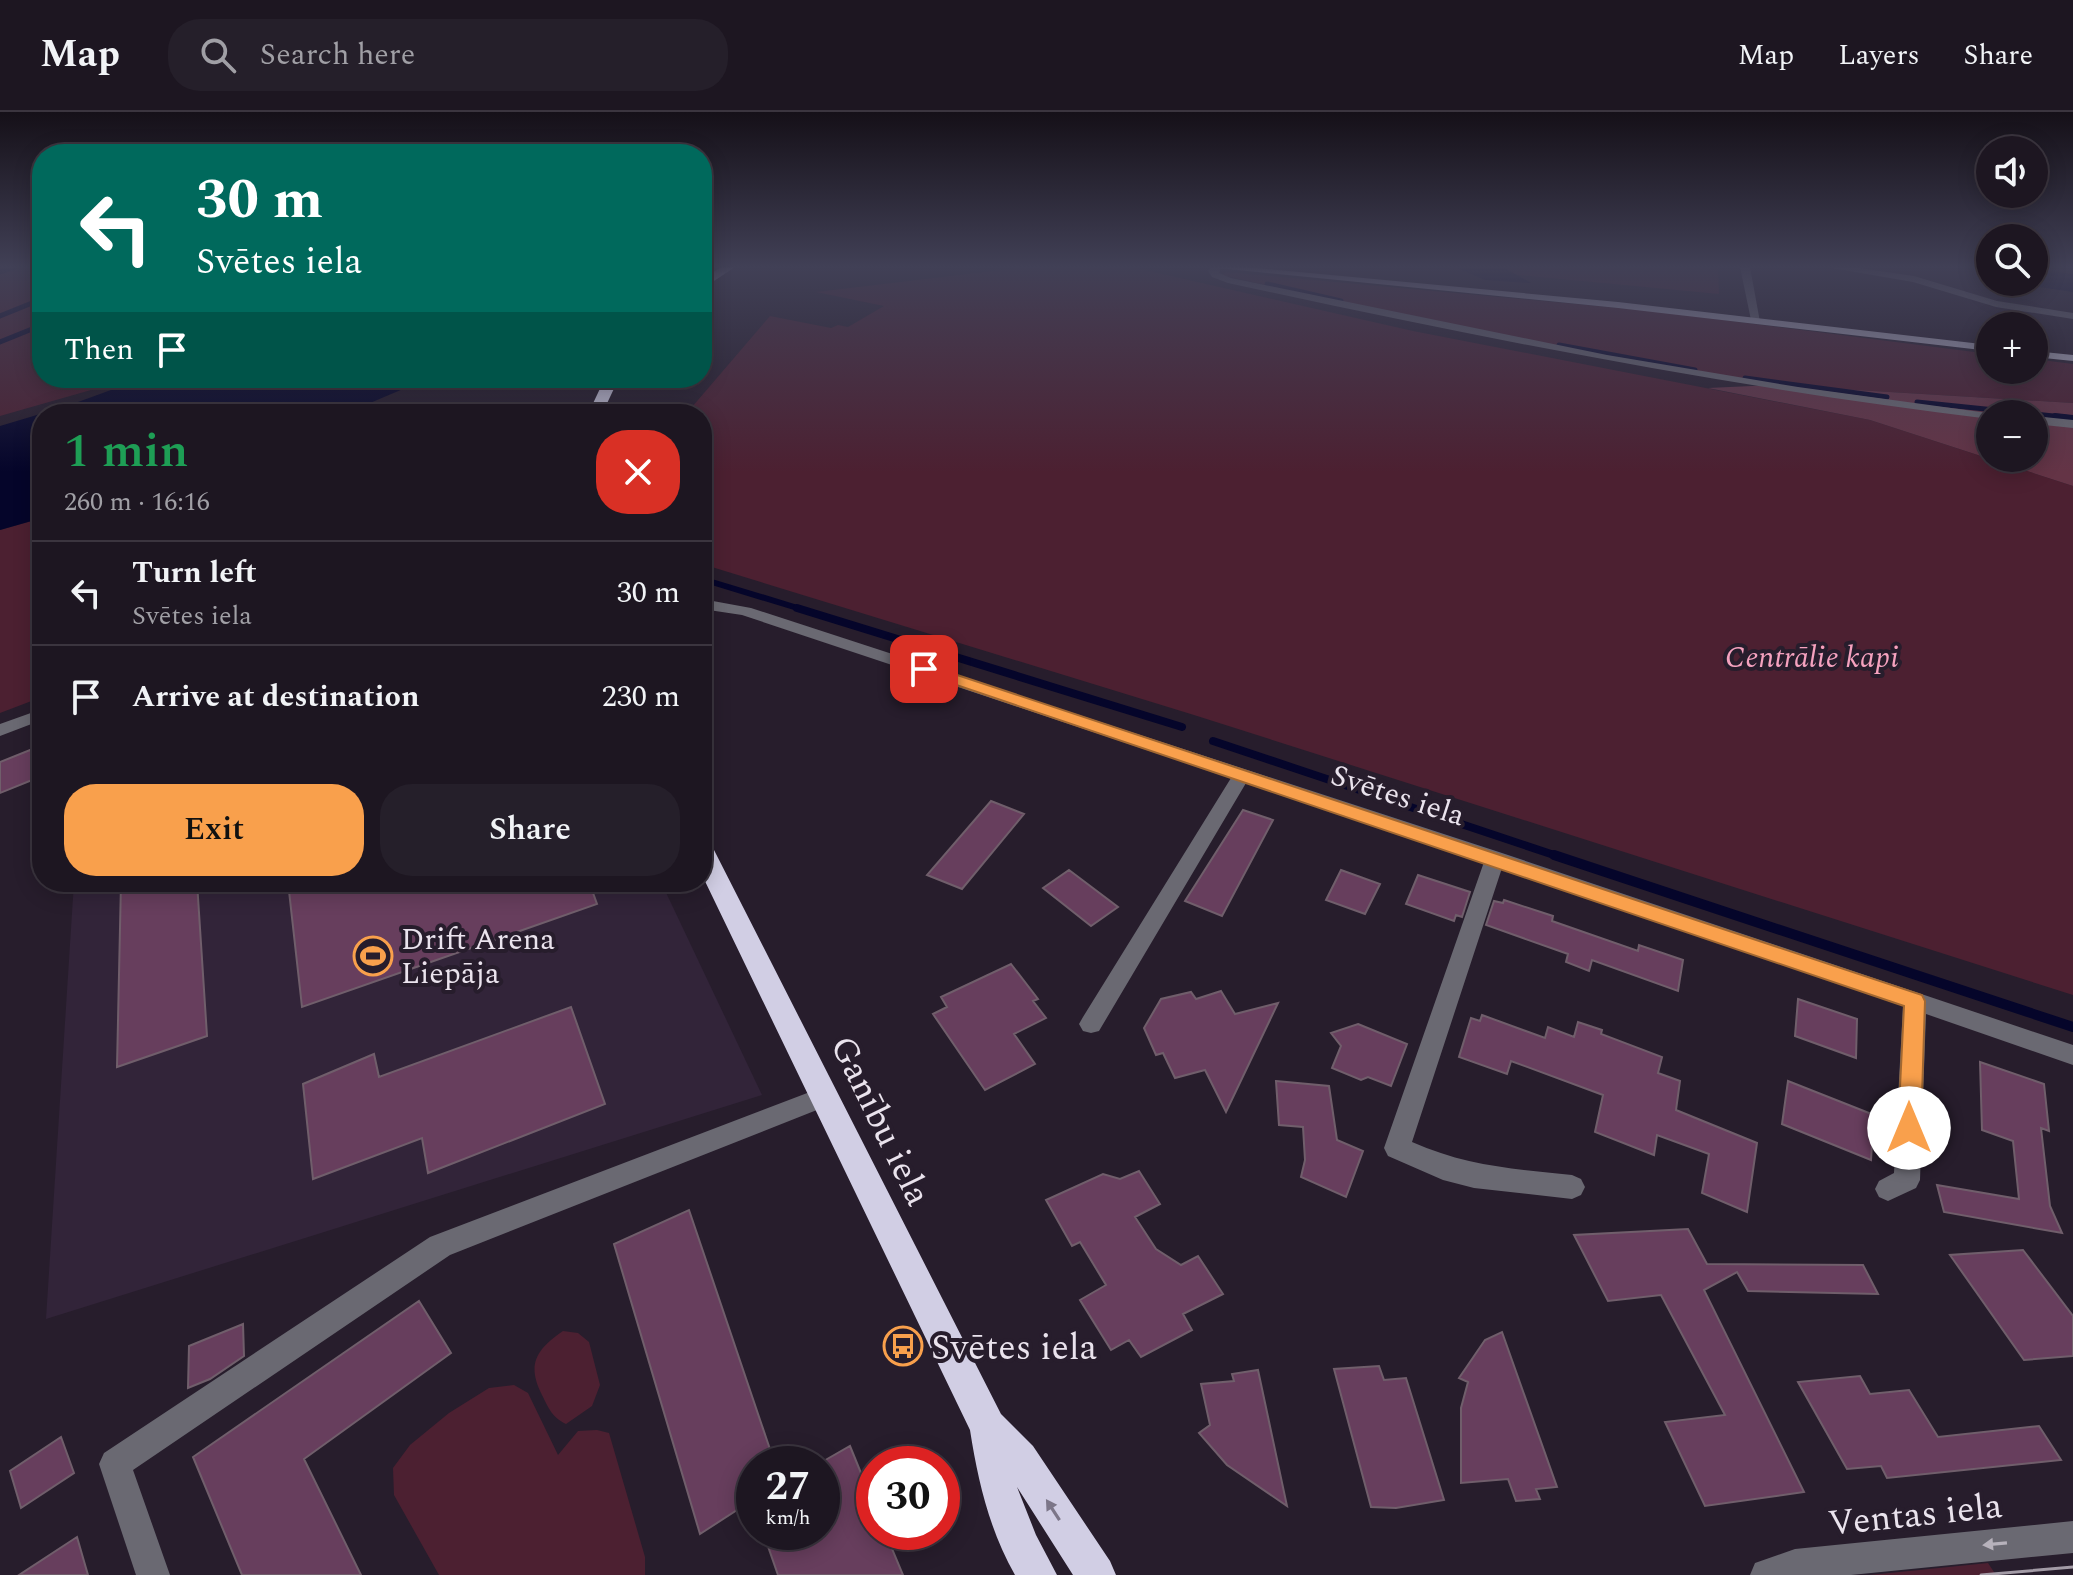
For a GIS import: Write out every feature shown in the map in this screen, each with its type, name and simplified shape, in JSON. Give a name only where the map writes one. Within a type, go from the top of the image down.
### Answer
[{"type":"highway","name":"Ganību iela","points":[[712,870],[988,1427],[998,1490],[1022,1549],[1037,1575]]},
{"type":"highway","name":"Ganību iela","points":[[988,1427],[1020,1459],[1096,1575]]},
{"type":"main road","points":[[1884,335],[1976,346]]},
{"type":"main road","points":[[2048,355],[2073,358]]},
{"type":"street","points":[[1488,335],[1811,394],[1976,413]]},
{"type":"street","points":[[2048,421],[2073,424]]},
{"type":"street","name":"Svētes iela","points":[[712,606],[745,611],[1073,718],[2073,1055]]},
{"type":"street","points":[[0,730],[32,718]]},
{"type":"street","points":[[1091,1024],[1241,776]]},
{"type":"street","points":[[1495,858],[1397,1148],[1443,1168],[1474,1176],[1572,1187]]},
{"type":"street","points":[[1888,1189],[1907,1180],[1915,1001]]},
{"type":"street","points":[[153,1575],[115,1464],[440,1246],[823,1097]]},
{"type":"street","name":"Ventas iela","points":[[1767,1575],[1795,1565],[1827,1561],[2073,1537]]},
{"type":"shaded area","points":[[1774,385],[2023,400],[1976,400],[1976,454],[1870,420],[1708,388]]},
{"type":"shaded area","points":[[2048,401],[2073,403],[2073,486],[2030,472],[2048,472]]},
{"type":"shaded area","points":[[73,892],[666,892],[762,1095],[46,1319]]},
{"type":"green space","points":[[0,335],[32,335],[32,388],[98,388],[32,404],[32,407],[0,416]]},
{"type":"green space","name":"Centrālie kapi","points":[[753,335],[1435,335],[1870,420],[1976,454],[1976,472],[2030,472],[2073,486],[2073,995],[1194,715],[712,567],[712,404],[695,404],[708,388],[712,388],[712,384]]},
{"type":"green space","points":[[1493,335],[1842,335],[1976,352],[1976,384],[2048,384],[2048,361],[2073,364],[2073,403],[1774,385]]},
{"type":"green space","points":[[32,521],[32,701],[0,713],[0,530]]},
{"type":"green space","points":[[563,1331],[578,1333],[589,1342],[600,1385],[592,1406],[566,1424],[549,1408],[535,1374],[541,1351]]},
{"type":"green space","points":[[514,1385],[528,1393],[558,1455],[578,1431],[609,1433],[645,1557],[645,1575],[439,1575],[394,1495],[393,1468],[410,1445],[449,1413],[489,1388]]},
{"type":"green space","points":[[1988,1563],[1996,1575],[1870,1575]]},
{"type":"water","points":[[116,388],[405,388],[368,404],[72,404]]},
{"type":"water","points":[[32,416],[32,521],[0,530],[0,426]]},
{"type":"building","points":[[30,750],[32,780],[0,793],[0,762]]},
{"type":"building","points":[[991,801],[1024,814],[962,889],[927,875]]},
{"type":"building","points":[[1243,810],[1273,820],[1222,916],[1185,901]]},
{"type":"building","points":[[1069,870],[1118,907],[1091,926],[1043,888]]},
{"type":"building","points":[[1341,870],[1380,884],[1365,914],[1326,900]]},
{"type":"building","points":[[1418,875],[1470,892],[1462,917],[1456,915],[1454,921],[1406,904]]},
{"type":"building","points":[[121,892],[198,892],[207,1036],[117,1067]]},
{"type":"building","name":"Drift Arena Liepāja","points":[[289,892],[593,892],[597,904],[302,1007]]},
{"type":"building","points":[[1504,900],[1553,916],[1552,921],[1638,951],[1639,945],[1683,960],[1678,991],[1592,960],[1589,971],[1566,962],[1568,954],[1486,925],[1494,901],[1503,903]]},
{"type":"building","points":[[1011,964],[1038,999],[1033,1001],[1046,1018],[1014,1034],[1035,1064],[985,1090],[933,1014],[947,1007],[941,997]]},
{"type":"building","points":[[1221,991],[1235,1014],[1278,1003],[1226,1112],[1205,1070],[1175,1078],[1163,1053],[1156,1055],[1144,1028],[1161,999],[1191,992],[1196,999]]},
{"type":"building","points":[[1798,999],[1857,1019],[1856,1058],[1795,1036]]},
{"type":"building","points":[[571,1007],[605,1104],[428,1173],[422,1138],[313,1179],[303,1084],[374,1054],[379,1077]]},
{"type":"building","points":[[1482,1015],[1545,1038],[1548,1027],[1574,1037],[1578,1022],[1662,1057],[1658,1073],[1680,1081],[1676,1110],[1757,1143],[1747,1212],[1702,1193],[1709,1154],[1657,1135],[1654,1155],[1595,1132],[1603,1095],[1511,1061],[1507,1074],[1459,1057],[1471,1018],[1480,1021]]},
{"type":"building","points":[[1358,1024],[1407,1044],[1391,1086],[1368,1077],[1361,1080],[1332,1068],[1341,1046],[1331,1033]]},
{"type":"building","points":[[1980,1062],[2044,1084],[2049,1131],[2041,1128],[2050,1206],[2062,1233],[1944,1212],[1937,1185],[2019,1199],[2013,1141],[1982,1130]]},
{"type":"building","points":[[1276,1081],[1329,1086],[1337,1140],[1363,1151],[1346,1197],[1301,1177],[1305,1160],[1303,1127],[1279,1125]]},
{"type":"building","points":[[1788,1081],[1874,1115],[1871,1160],[1782,1124]]},
{"type":"building","points":[[1139,1171],[1160,1204],[1135,1217],[1156,1249],[1181,1265],[1198,1256],[1223,1294],[1183,1314],[1192,1330],[1141,1357],[1129,1340],[1111,1350],[1080,1300],[1106,1285],[1080,1242],[1072,1246],[1046,1200],[1103,1174],[1120,1179]]},
{"type":"building","points":[[689,1210],[769,1446],[736,1446],[736,1511],[700,1534],[614,1244]]},
{"type":"building","points":[[1688,1229],[1707,1264],[1863,1265],[1878,1294],[1748,1291],[1737,1272],[1704,1290],[1804,1492],[1705,1506],[1665,1422],[1725,1415],[1661,1295],[1608,1301],[1574,1235]]},
{"type":"building","points":[[2023,1250],[2073,1316],[2073,1356],[2024,1360],[1950,1255]]},
{"type":"building","points":[[419,1301],[451,1353],[304,1459],[361,1575],[242,1575],[193,1457]]},
{"type":"building","points":[[243,1324],[244,1356],[210,1379],[188,1388],[189,1346]]},
{"type":"building","points":[[1502,1332],[1557,1487],[1536,1489],[1540,1499],[1516,1501],[1508,1479],[1461,1483],[1461,1408],[1468,1382],[1459,1378],[1485,1340]]},
{"type":"building","points":[[1379,1366],[1384,1380],[1406,1378],[1444,1500],[1396,1508],[1371,1507],[1334,1369]]},
{"type":"building","points":[[1258,1370],[1287,1506],[1227,1465],[1199,1433],[1210,1425],[1201,1384],[1234,1381],[1232,1374]]},
{"type":"building","points":[[1860,1376],[1870,1394],[1909,1390],[1938,1437],[2039,1426],[2061,1460],[1887,1478],[1881,1466],[1847,1469],[1798,1382]]},
{"type":"building","points":[[61,1437],[74,1473],[21,1508],[10,1471]]},
{"type":"building","points":[[850,1446],[856,1461],[856,1550],[893,1550],[903,1575],[778,1575],[769,1550],[840,1550],[840,1452]]},
{"type":"building","points":[[77,1537],[88,1575],[19,1575]]},
{"type":"waterway","points":[[0,342],[17,335]]},
{"type":"waterway","points":[[1559,345],[1695,370]]},
{"type":"waterway","points":[[1745,378],[1887,397]]},
{"type":"waterway","points":[[1917,402],[2073,418],[2055,416]]},
{"type":"waterway","points":[[712,582],[804,610]]},
{"type":"waterway","points":[[797,608],[1182,727]]},
{"type":"waterway","points":[[1213,741],[1556,856]]},
{"type":"waterway","points":[[1556,856],[2073,1027]]},
{"type":"waterway","points":[[1556,856],[1560,857]]},
{"type":"tram line","points":[[1981,1575],[2073,1567]]},
{"type":"place","name":"Drift Arena Liepāja","points":[[373,956]]},
{"type":"place","name":"Svētes iela","points":[[903,1346]]},
{"type":"route","points":[[924,669],[1915,1001],[1909,1128]]}]
